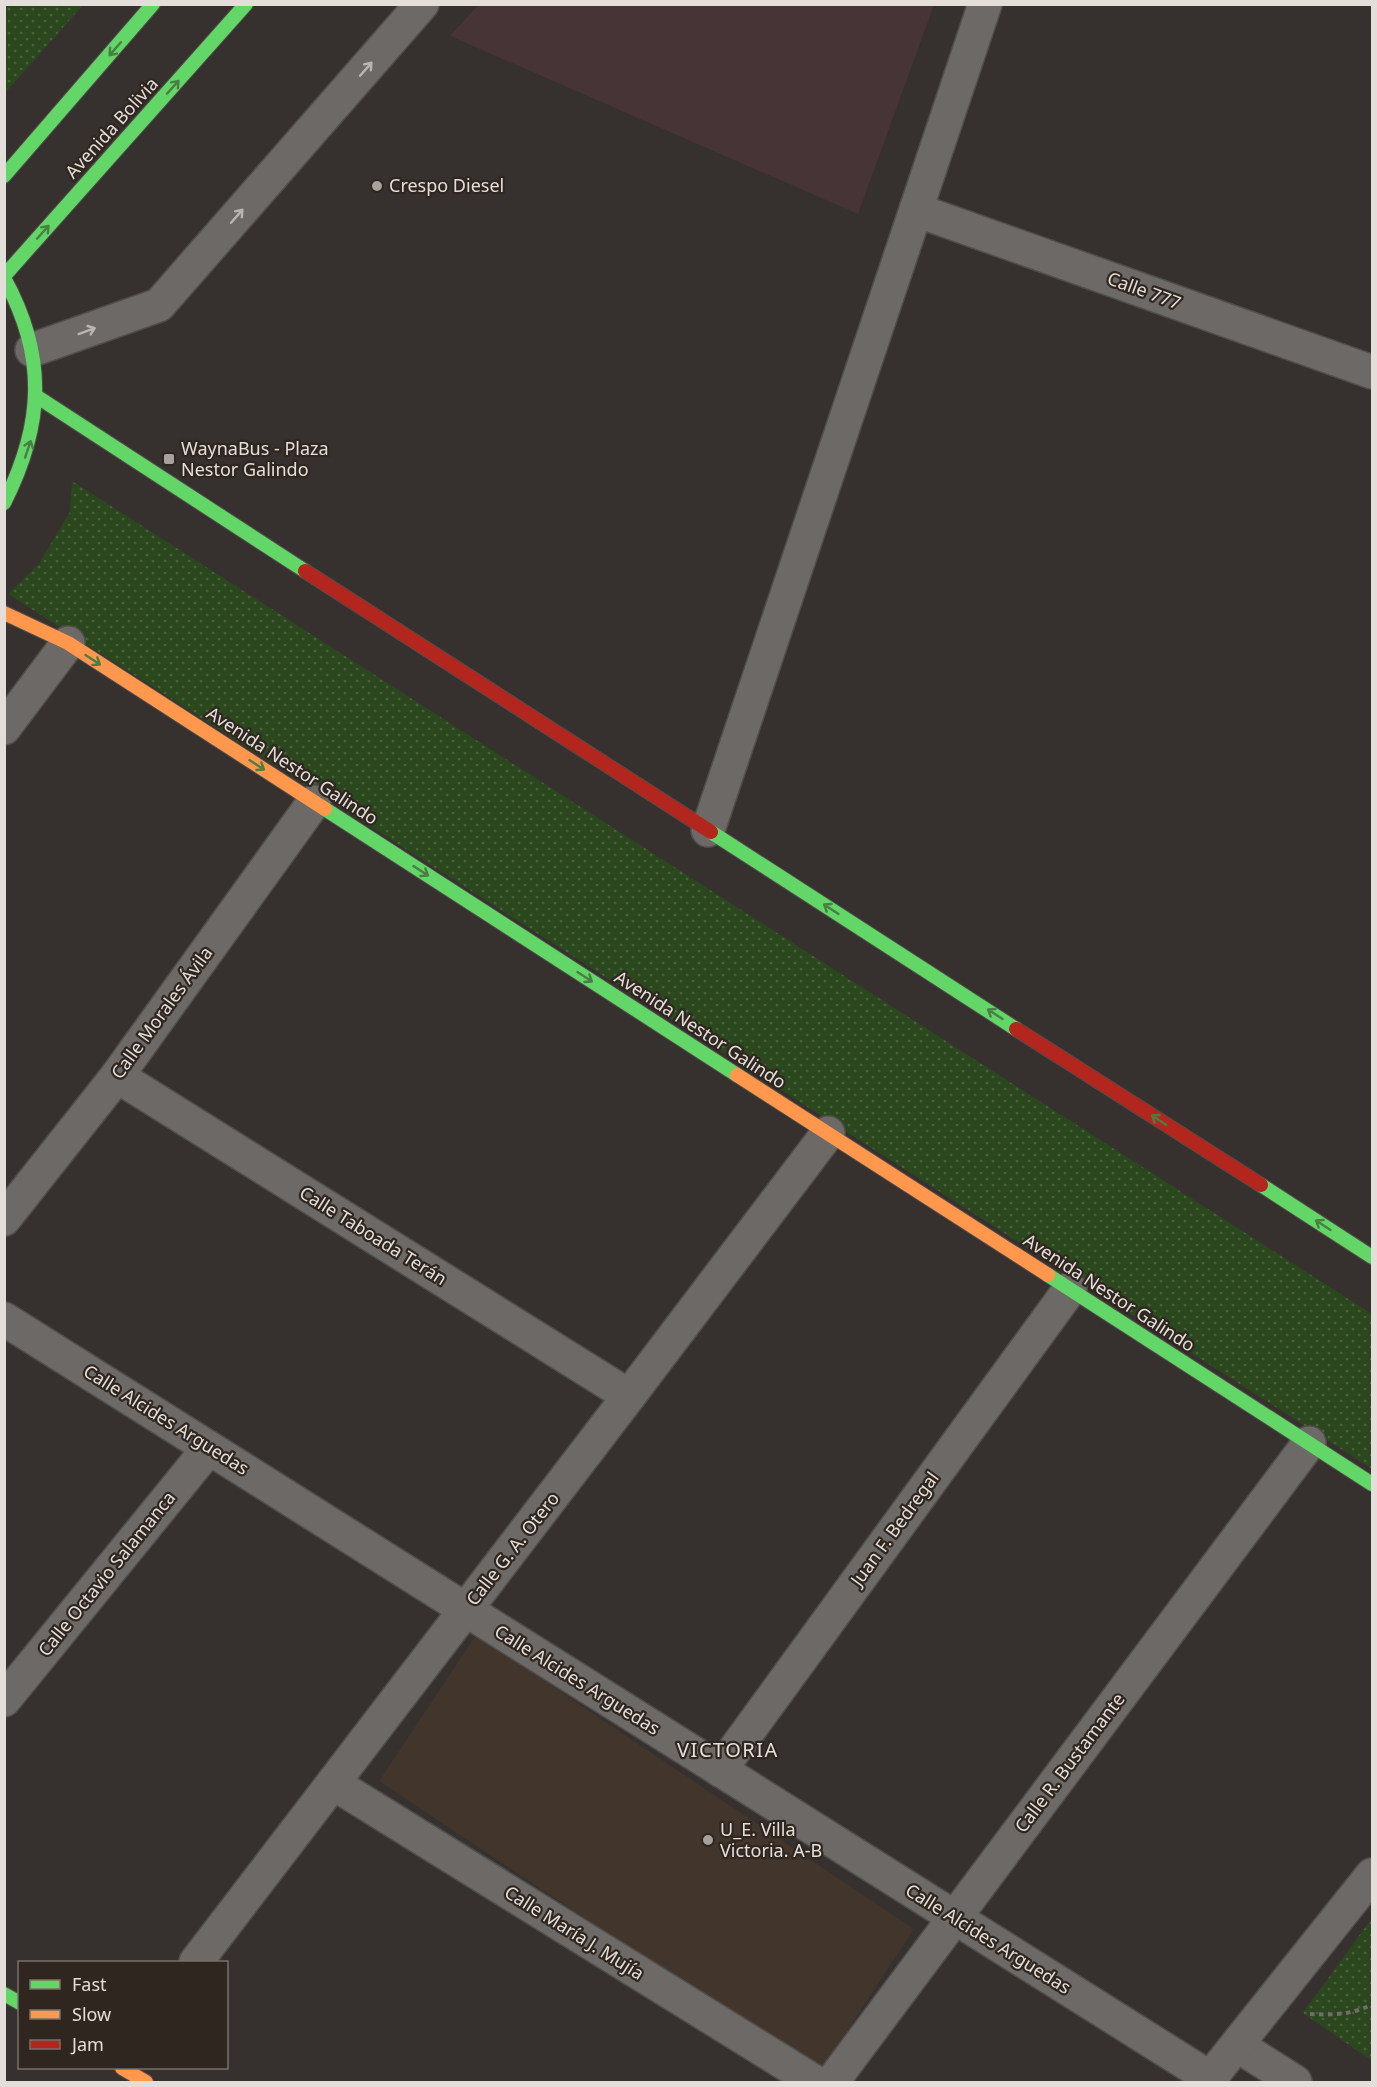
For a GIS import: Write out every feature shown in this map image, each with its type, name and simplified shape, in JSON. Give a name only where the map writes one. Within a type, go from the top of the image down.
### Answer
[{"type":"street","points":[[4,176],[153,4]]},
{"type":"street","name":"Avenida Bolivia","points":[[4,277],[246,4]]},
{"type":"street","points":[[32,350],[159,305],[422,4]]},
{"type":"street","points":[[708,830],[985,4]]},
{"type":"street","name":"Calle 777","points":[[916,210],[1372,372]]},
{"type":"street","points":[[4,277],[22,312],[32,350],[36,396],[31,441],[15,484],[4,503]]},
{"type":"street","points":[[36,396],[127,457],[1372,1257]]},
{"type":"street","name":"Avenida Nestor Galindo","points":[[4,613],[68,643],[1372,1484]]},
{"type":"street","points":[[4,728],[68,643]]},
{"type":"street","name":"Calle Morales Ávila","points":[[4,1219],[117,1076],[314,802]]},
{"type":"street","name":"Calle Taboada Terán","points":[[117,1076],[629,1396]]},
{"type":"street","name":"Calle G. A. Otero","points":[[197,1961],[828,1133]]},
{"type":"street","name":"Juan F. Bedregal","points":[[720,1770],[1070,1289]]},
{"type":"street","name":"Calle Alcides Arguedas","points":[[4,1319],[1209,2080]]},
{"type":"street","name":"Calle R. Bustamante","points":[[832,2082],[1309,1443]]},
{"type":"street","name":"Calle Octavio Salamanca","points":[[4,1700],[209,1448]]},
{"type":"street","name":"Calle María J. Mujía","points":[[333,1783],[815,2082]]},
{"type":"street","points":[[1209,2080],[1372,1875]]},
{"type":"street","points":[[4,1994],[18,2002]]},
{"type":"street","points":[[1237,2044],[1295,2082]]},
{"type":"street","points":[[125,2069],[146,2082]]},
{"type":"path","points":[[1303,2013],[1335,2016],[1366,2008],[1372,2004]]},
{"type":"shaded area","points":[[479,4],[934,5],[858,214],[450,36]]},
{"type":"shaded area","points":[[476,1635],[914,1929],[819,2074],[379,1781]]},
{"type":"green space","points":[[4,5],[83,5],[5,93]]},
{"type":"green space","points":[[72,481],[1372,1314],[1372,1469],[8,594],[38,565],[70,512]]},
{"type":"green space","points":[[1372,1918],[1372,2061],[1303,2013]]},
{"type":"traffic: fast","points":[[4,176],[153,4]]},
{"type":"traffic: fast","points":[[4,276],[246,4]]},
{"type":"traffic: fast","points":[[4,278],[28,335],[35,390],[33,418],[27,445],[4,503]]},
{"type":"traffic: fast","points":[[36,396],[305,571]]},
{"type":"traffic: fast","points":[[325,809],[737,1075]]},
{"type":"traffic: fast","points":[[711,832],[1016,1029]]},
{"type":"traffic: fast","points":[[1261,1185],[1372,1257]]},
{"type":"traffic: fast","points":[[1048,1275],[1372,1484]]},
{"type":"traffic: fast","points":[[4,1994],[18,2002]]},
{"type":"traffic: slow","points":[[4,613],[68,643],[325,809]]},
{"type":"traffic: slow","points":[[737,1075],[1048,1275]]},
{"type":"traffic: slow","points":[[124,2069],[146,2082]]},
{"type":"traffic: jam","points":[[305,571],[711,832]]},
{"type":"traffic: jam","points":[[1016,1029],[1261,1185]]},
{"type":"place","name":"Crespo Diesel","points":[[377,186]]},
{"type":"place","name":"WaynaBus - Plaza Nestor Galindo","points":[[169,459]]},
{"type":"place","name":"U_E. Villa Victoria. A-B","points":[[708,1840]]},
{"type":"district","name":"VICTORIA","points":[[728,1750]]}]
